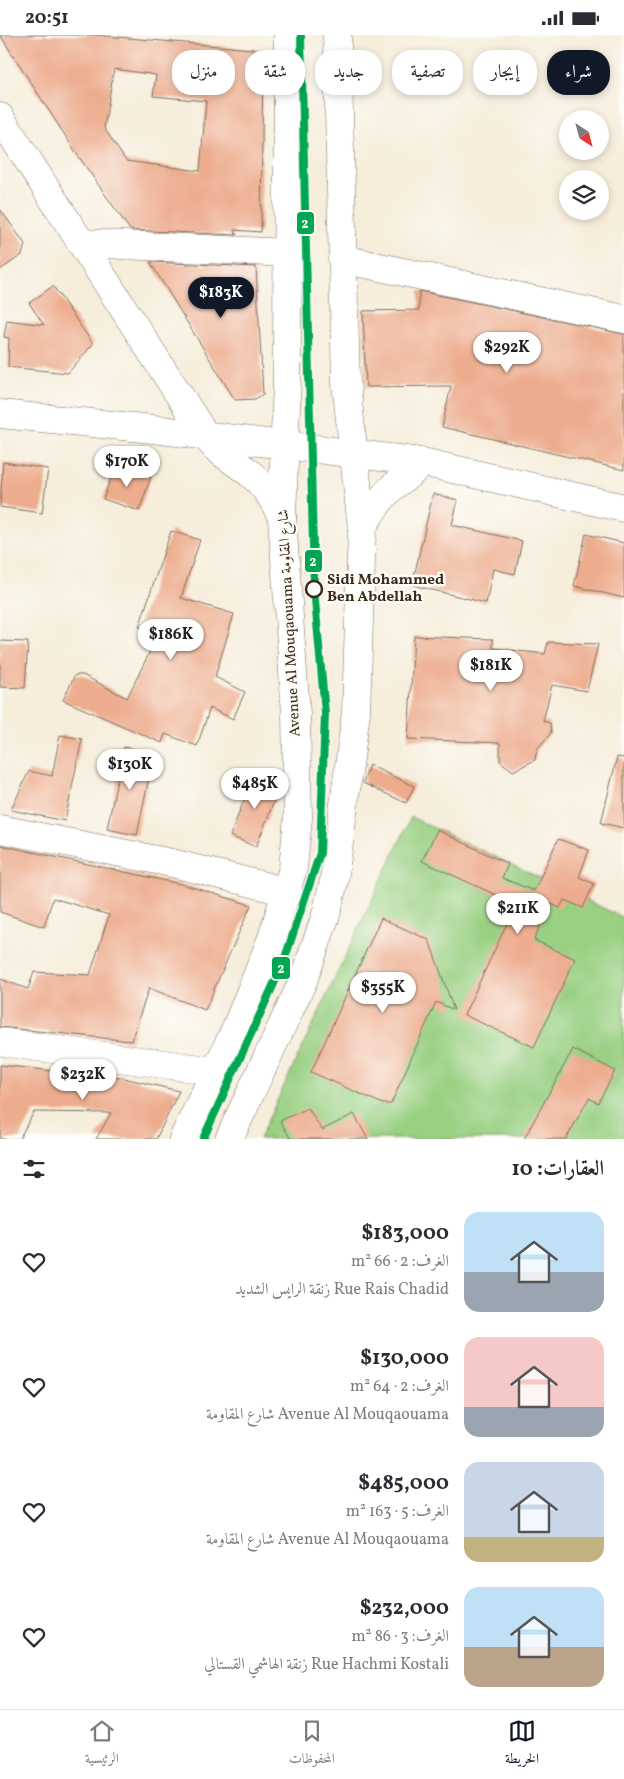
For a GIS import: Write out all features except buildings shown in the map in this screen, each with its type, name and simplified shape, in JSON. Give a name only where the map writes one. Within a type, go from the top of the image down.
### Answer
[{"type":"main road","name":"Avenue Al Mouqaouama شارع المقاومة","points":[[184,1139],[255,983],[288,893],[293,868],[299,793],[296,714],[282,518],[288,253],[288,35]]},
{"type":"main road","points":[[229,1139],[303,981],[319,941],[334,881],[356,712],[362,529],[342,453],[346,383],[337,35]]},
{"type":"main road","points":[[0,117],[205,435],[223,455],[254,477],[266,489],[282,518]]},
{"type":"main road","points":[[82,243],[288,253]]},
{"type":"main road","points":[[342,259],[624,319]]},
{"type":"main road","points":[[0,414],[205,435],[342,453],[422,461],[624,508]]},
{"type":"main road","points":[[362,529],[381,499],[414,472],[422,461]]},
{"type":"main road","points":[[0,829],[172,863],[288,893]]},
{"type":"main road","points":[[0,1042],[216,1071]]},
{"type":"green space","points":[[411,817],[624,918],[624,1139],[259,1139]]},
{"type":"tram line","name":"2","points":[[203,1139],[283,964],[320,853],[325,713],[314,589],[301,35]]},
{"type":"place","name":"Sidi Mohammed Ben Abdellah","points":[[314,589]]}]
